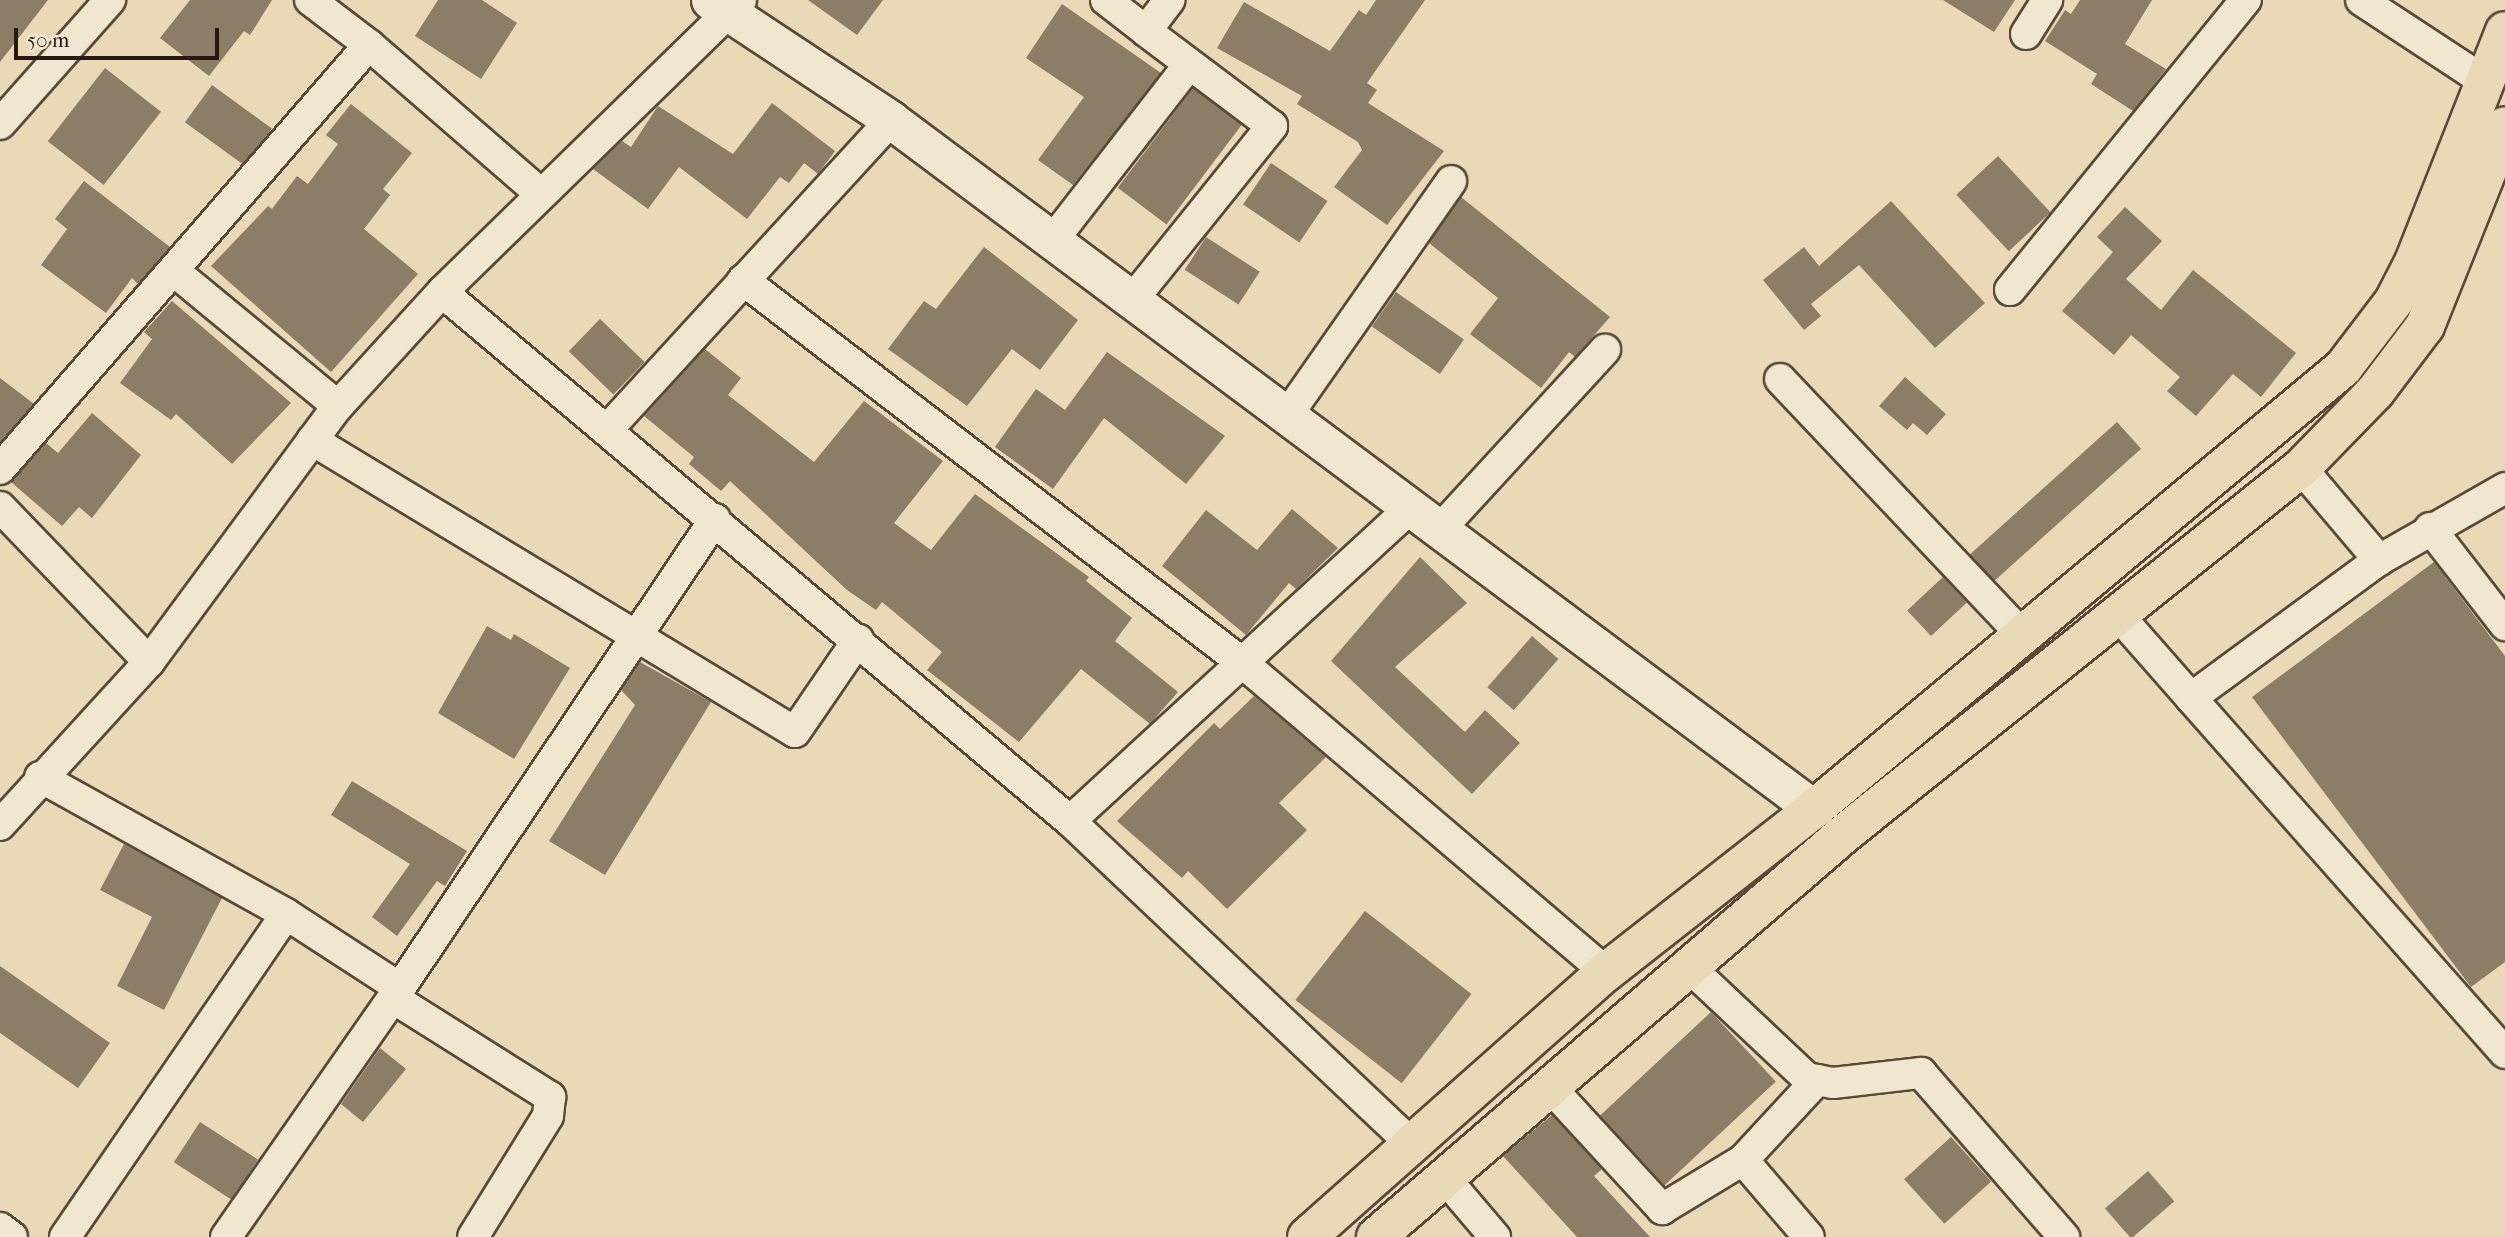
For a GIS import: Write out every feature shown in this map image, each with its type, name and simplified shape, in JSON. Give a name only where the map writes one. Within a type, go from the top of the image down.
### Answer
[{"type":"highway","points":[[1307,1237],[1606,972],[1814,809],[2343,368],[2394,301],[2414,262],[2483,80],[2505,31]]},
{"type":"highway","points":[[1376,1237],[1687,965],[2301,468],[2375,392],[2425,326],[2505,126]]},
{"type":"street","points":[[0,124],[110,0]]},
{"type":"street","points":[[310,0],[369,45],[540,193]]},
{"type":"street","points":[[1106,0],[1188,66],[1272,126],[1133,299]]},
{"type":"street","points":[[1146,31],[1169,0]]},
{"type":"street","points":[[2026,34],[2047,0]]},
{"type":"street","points":[[2010,290],[2246,0]]},
{"type":"street","points":[[2361,0],[2483,80]]},
{"type":"street","points":[[6,805],[40,777],[149,662],[338,406],[442,292],[726,4],[891,120],[1133,299],[1408,510],[1442,527],[1814,809]]},
{"type":"street","points":[[0,469],[369,45]]},
{"type":"street","points":[[1053,240],[1188,66]]},
{"type":"street","points":[[607,430],[891,120]]},
{"type":"street","points":[[1286,416],[1451,181]]},
{"type":"street","points":[[174,271],[338,406]]},
{"type":"street","points":[[743,280],[1244,664],[1606,972]]},
{"type":"street","points":[[442,292],[715,519],[1070,821],[1411,1144]]},
{"type":"street","points":[[1442,527],[1605,350]]},
{"type":"street","points":[[1780,379],[2022,635]]},
{"type":"street","points":[[312,440],[795,732],[858,640]]},
{"type":"street","points":[[2301,468],[2379,560]]},
{"type":"street","points":[[2191,698],[2379,560],[2430,527],[2505,488]]},
{"type":"street","points":[[0,507],[149,662]]},
{"type":"street","points":[[1070,821],[1244,664],[1408,510]]},
{"type":"street","points":[[226,1237],[396,993],[715,519]]},
{"type":"street","points":[[2430,527],[2505,625]]},
{"type":"street","points":[[2119,616],[2505,1053]]},
{"type":"street","points":[[40,777],[286,914],[396,993],[550,1097],[548,1116],[473,1237]]},
{"type":"street","points":[[65,1237],[286,914]]},
{"type":"street","points":[[1687,965],[1788,1064],[1817,1080],[1921,1073],[2064,1237]]},
{"type":"street","points":[[1550,1087],[1662,1209],[1743,1160],[1817,1080]]},
{"type":"street","points":[[1743,1160],[1809,1237]]},
{"type":"street","points":[[1444,1177],[1495,1237]]},
{"type":"street","points":[[0,1228],[12,1237]]},
{"type":"building","points":[[0,0],[48,0],[0,62]]},
{"type":"building","points":[[190,0],[272,0],[250,35],[244,31],[209,76],[160,38]]},
{"type":"building","points":[[438,0],[482,0],[517,23],[481,79],[415,36]]},
{"type":"building","points":[[808,0],[883,0],[857,35]]},
{"type":"building","points":[[1376,0],[1425,0],[1367,83],[1377,90],[1368,103],[1444,151],[1387,225],[1334,187],[1362,150],[1358,142],[1297,104],[1302,96],[1217,48],[1244,2],[1330,51],[1359,10],[1366,15]]},
{"type":"building","points":[[1943,0],[2015,0],[1994,32]]},
{"type":"building","points":[[2080,0],[2152,0],[2125,44],[2166,69],[2133,111],[2091,84],[2097,74],[2045,41],[2065,10],[2071,14]]},
{"type":"building","points":[[1062,4],[1161,73],[1073,185],[1038,160],[1084,97],[1026,58]]},
{"type":"building","points":[[105,68],[161,112],[104,185],[48,141]]},
{"type":"building","points":[[212,85],[272,128],[245,166],[185,122]]},
{"type":"building","points":[[1193,88],[1242,125],[1166,225],[1118,188]]},
{"type":"building","points":[[772,103],[835,151],[818,174],[804,163],[789,183],[780,177],[747,219],[679,167],[648,209],[593,169],[622,141],[631,147],[658,106],[733,154]]},
{"type":"building","points":[[351,104],[412,153],[383,189],[390,195],[364,229],[418,274],[331,372],[211,266],[268,206],[272,209],[297,176],[308,184],[338,144],[326,135]]},
{"type":"building","points":[[1998,156],[2051,212],[2009,251],[1956,195]]},
{"type":"building","points":[[1271,163],[1327,201],[1299,242],[1243,204]]},
{"type":"building","points":[[84,181],[170,247],[138,284],[132,278],[106,313],[41,265],[67,229],[55,219]]},
{"type":"building","points":[[1461,197],[1610,317],[1575,357],[1569,352],[1541,388],[1470,334],[1498,298],[1429,243]]},
{"type":"building","points":[[1891,201],[1985,303],[1935,348],[1859,265],[1811,304],[1821,316],[1804,330],[1763,280],[1804,247],[1819,266]]},
{"type":"building","points":[[2125,207],[2162,241],[2126,279],[2161,310],[2193,270],[2296,353],[2261,397],[2233,374],[2196,416],[2167,391],[2180,377],[2131,335],[2114,355],[2062,311],[2113,252],[2097,237]]},
{"type":"building","points":[[1206,237],[1260,272],[1238,305],[1185,270]]},
{"type":"building","points":[[984,247],[1078,320],[1040,370],[1012,349],[967,406],[888,349],[924,301],[936,309]]},
{"type":"building","points":[[1396,292],[1464,340],[1440,374],[1372,326]]},
{"type":"building","points":[[172,301],[291,403],[232,464],[176,414],[171,420],[120,383],[152,339],[144,332]]},
{"type":"building","points":[[600,319],[645,362],[613,394],[569,351]]},
{"type":"building","points":[[705,349],[741,378],[728,395],[814,462],[864,401],[943,461],[894,523],[931,550],[975,494],[1089,577],[1086,581],[1132,618],[1115,641],[1178,692],[1150,724],[1081,669],[1019,742],[927,670],[942,652],[882,602],[876,610],[847,590],[730,481],[721,491],[689,464],[694,457],[644,416]]},
{"type":"building","points":[[1107,352],[1225,436],[1186,484],[1104,418],[1053,489],[995,447],[1036,389],[1065,410]]},
{"type":"building","points":[[1905,377],[1946,414],[1927,435],[1913,423],[1907,430],[1879,406]]},
{"type":"building","points":[[0,378],[34,404],[0,442]]},
{"type":"building","points":[[92,413],[141,455],[92,518],[79,507],[62,526],[11,482],[46,443],[58,453]]},
{"type":"building","points":[[2117,422],[2141,449],[1994,581],[1970,554]]},
{"type":"building","points":[[1292,509],[1338,548],[1296,589],[1289,583],[1246,635],[1162,566],[1206,510],[1257,550]]},
{"type":"building","points":[[1420,557],[1467,603],[1395,667],[1465,732],[1485,710],[1520,743],[1472,794],[1331,661]]},
{"type":"building","points":[[2434,562],[2505,656],[2505,962],[2471,987],[2252,697]]},
{"type":"building","points":[[1943,577],[1967,603],[1931,636],[1907,610]]},
{"type":"building","points":[[487,626],[511,640],[514,634],[570,668],[514,759],[438,713]]},
{"type":"building","points":[[1532,636],[1558,659],[1514,710],[1487,687]]},
{"type":"building","points":[[640,662],[711,702],[605,875],[549,841],[635,705],[621,690]]},
{"type":"building","points":[[1254,696],[1326,757],[1279,803],[1307,830],[1227,909],[1188,871],[1182,878],[1117,821],[1214,723],[1220,729]]},
{"type":"building","points":[[352,781],[467,851],[445,886],[437,881],[397,936],[372,917],[410,864],[331,815]]},
{"type":"building","points":[[124,844],[222,898],[164,1010],[117,986],[152,917],[100,890]]},
{"type":"building","points":[[1365,911],[1471,994],[1402,1083],[1295,1000]]},
{"type":"building","points":[[0,966],[110,1043],[78,1088],[0,1033]]},
{"type":"building","points":[[1711,1012],[1776,1081],[1665,1185],[1600,1116]]},
{"type":"building","points":[[380,1048],[406,1069],[363,1122],[341,1104]]},
{"type":"building","points":[[1552,1115],[1602,1169],[1594,1176],[1650,1237],[1577,1237],[1503,1156]]},
{"type":"building","points":[[200,1122],[258,1160],[232,1200],[174,1162]]},
{"type":"building","points":[[1951,1137],[1991,1182],[1944,1224],[1904,1179]]},
{"type":"building","points":[[2148,1171],[2174,1201],[2133,1237],[2130,1237],[2105,1208]]}]
